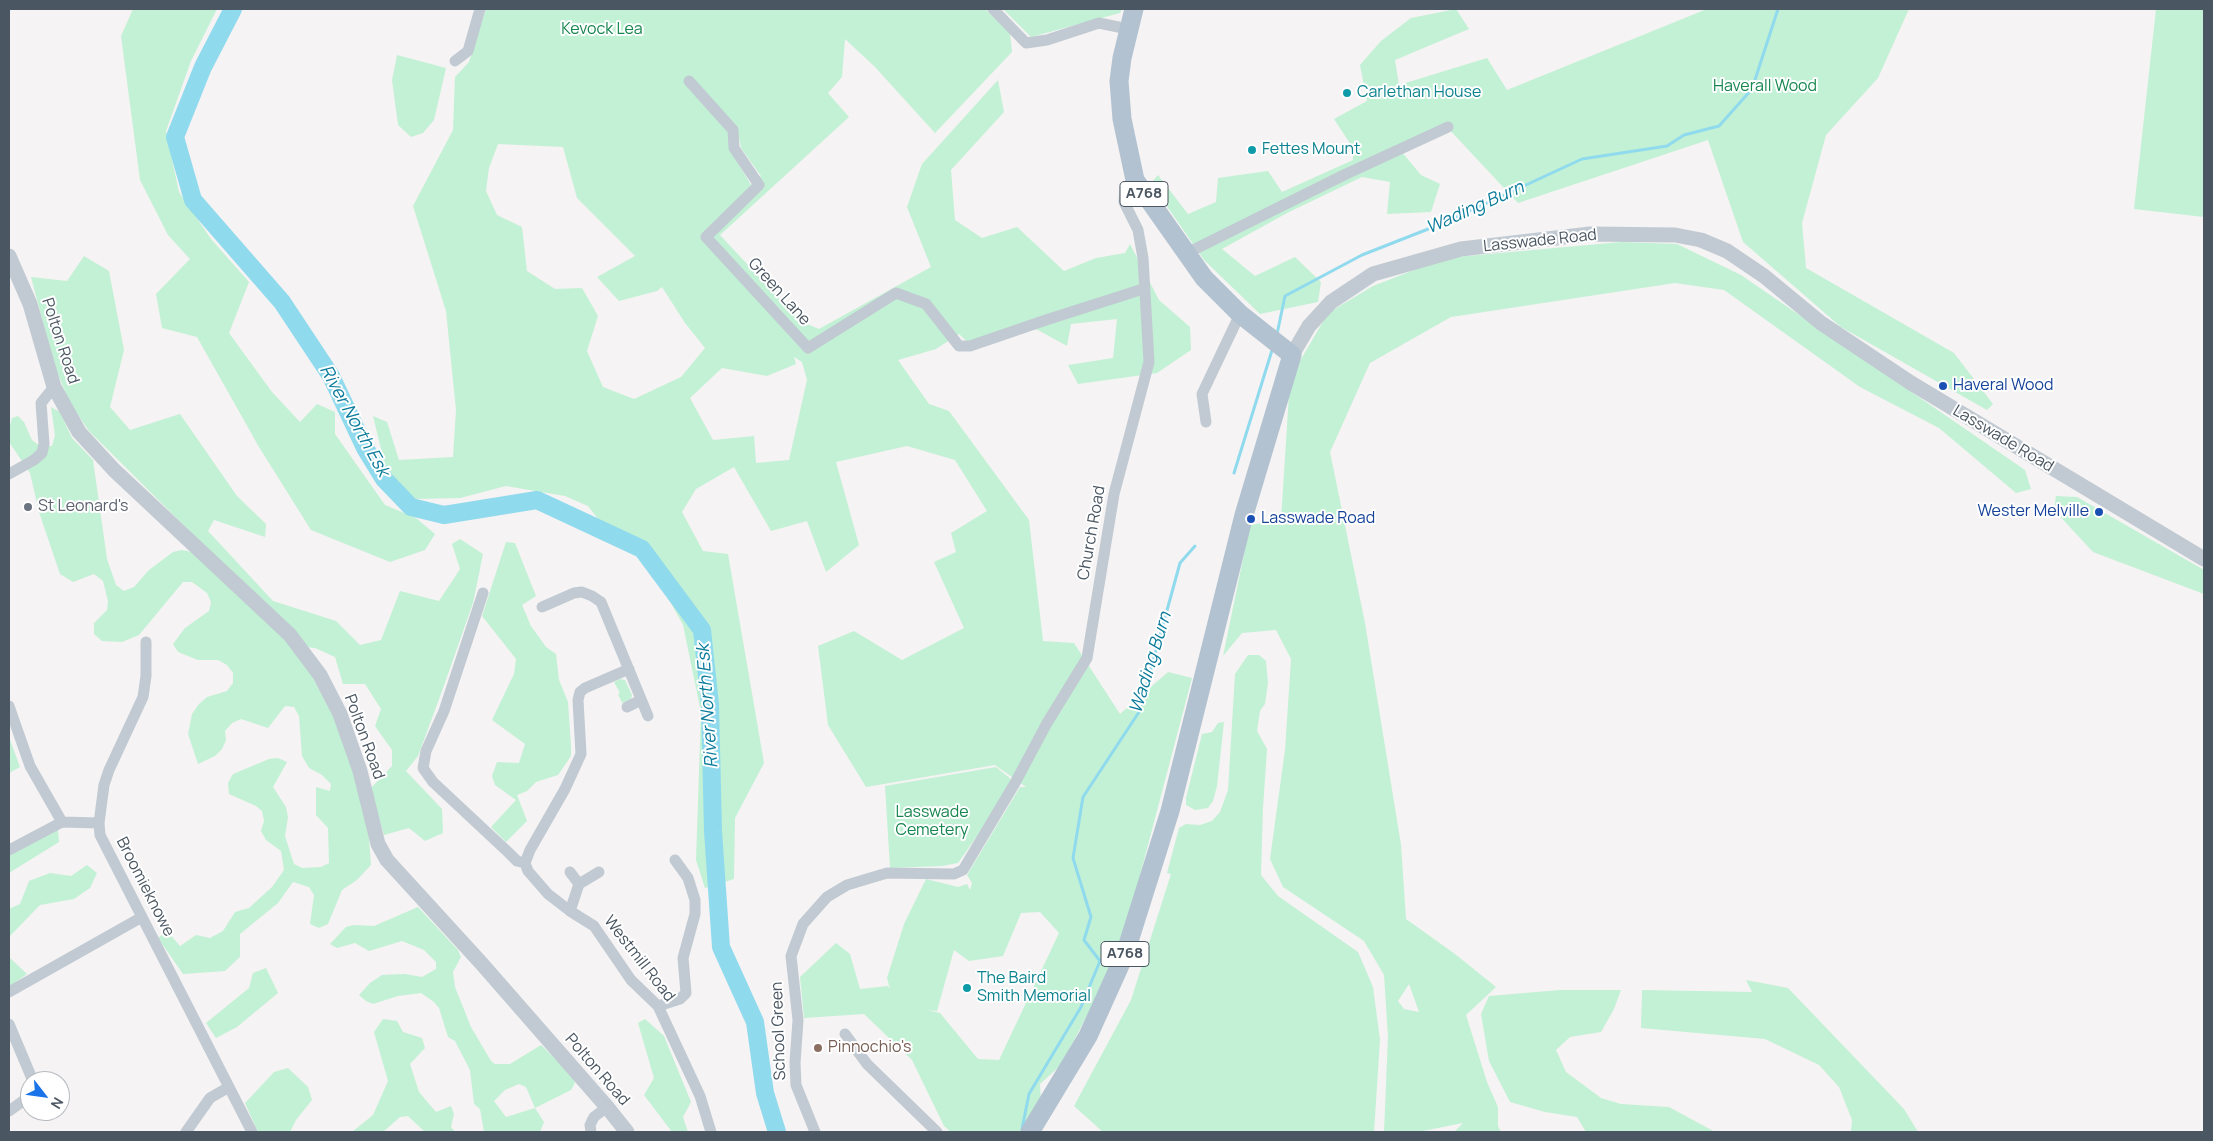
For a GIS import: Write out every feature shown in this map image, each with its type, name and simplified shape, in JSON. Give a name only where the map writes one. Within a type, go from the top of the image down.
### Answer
[{"type":"main road","name":"A768","points":[[1134,9],[1128,28],[1119,81],[1122,119],[1135,180],[1185,254],[1204,278],[1240,314],[1280,346]]},
{"type":"main road","name":"Lasswade Road","points":[[1030,1132],[1088,1036],[1125,954],[1170,811],[1244,515],[1280,346]]},
{"type":"street","points":[[455,62],[468,51],[480,9]]},
{"type":"street","points":[[992,9],[1026,43],[1047,40],[1099,23],[1128,28]]},
{"type":"street","name":"Green Lane","points":[[689,82],[733,130],[734,148],[759,184],[706,237],[808,348],[896,293],[926,304],[959,346],[970,346],[1143,289]]},
{"type":"street","points":[[1185,254],[1344,175],[1448,127]]},
{"type":"street","name":"Church Road","points":[[791,956],[803,924],[827,897],[846,884],[887,873],[954,874],[963,870],[1015,783],[1047,723],[1087,658],[1114,494],[1149,362],[1143,289],[1143,258],[1138,230],[1124,202],[1125,188],[1135,180]]},
{"type":"street","name":"Lasswade Road","points":[[1280,346],[1309,326],[1331,302],[1373,274],[1461,248],[1590,234],[1675,235],[1701,240],[1727,250],[1764,276],[1821,323],[1911,384],[2204,559]]},
{"type":"street","name":"Polton Road","points":[[9,256],[30,304],[54,387],[79,432],[114,470],[290,635],[320,675],[340,714],[360,771],[378,844],[386,860],[482,964],[607,1106],[627,1132]]},
{"type":"street","points":[[1206,422],[1202,394],[1240,314]]},
{"type":"street","points":[[9,474],[34,460],[42,453],[44,444],[41,403],[46,394],[54,387]]},
{"type":"street","points":[[542,607],[551,596],[582,592],[601,602],[648,716]]},
{"type":"street","name":"Westmill Road","points":[[483,593],[444,712],[426,751],[423,768],[433,782],[517,861],[525,864],[528,871],[548,894],[594,926],[631,980],[658,1006],[700,1096],[711,1132]]},
{"type":"street","name":"Broomieknowe","points":[[146,642],[146,676],[143,696],[109,770],[101,804],[99,823],[102,841],[252,1132]]},
{"type":"street","points":[[525,864],[530,850],[565,789],[581,754],[578,700],[580,692],[584,688],[629,669]]},
{"type":"street","points":[[627,707],[641,700]]},
{"type":"street","points":[[9,706],[30,766],[62,822]]},
{"type":"street","points":[[9,850],[62,822],[99,823]]},
{"type":"street","points":[[658,1006],[680,999],[686,993],[683,958],[694,914],[695,900],[688,878],[674,860]]},
{"type":"street","points":[[570,872],[580,884]]},
{"type":"street","points":[[570,911],[580,884],[599,872]]},
{"type":"street","points":[[9,992],[142,917]]},
{"type":"street","name":"School Green","points":[[791,956],[798,1020],[794,1063],[796,1085],[815,1132]]},
{"type":"street","points":[[9,1024],[29,1071]]},
{"type":"street","points":[[846,1034],[867,1064],[937,1132]]},
{"type":"street","points":[[186,1132],[210,1098],[229,1087]]},
{"type":"street","points":[[9,1111],[20,1103]]},
{"type":"street","points":[[592,1132],[590,1125],[594,1117],[607,1106]]},
{"type":"green space","points":[[133,9],[217,9],[191,61],[166,131],[179,192],[211,239],[249,282],[229,333],[272,392],[300,422],[317,404],[335,412],[335,434],[385,505],[416,518],[435,534],[425,550],[390,562],[311,530],[259,447],[197,337],[162,328],[156,294],[190,259],[168,235],[140,180],[121,36]]},
{"type":"green space","name":"Kevock Lea","points":[[486,9],[985,9],[1010,33],[1012,52],[935,133],[875,67],[845,39],[842,77],[828,93],[849,117],[720,235],[800,321],[819,329],[931,267],[907,207],[922,164],[998,80],[1004,112],[951,170],[955,220],[982,238],[1017,227],[1064,271],[1096,258],[1125,253],[1130,244],[1159,300],[1190,327],[1191,350],[1157,373],[1078,384],[1068,365],[1113,358],[1117,319],[1071,324],[1067,346],[1036,329],[973,347],[959,334],[936,349],[898,360],[929,404],[949,411],[1029,520],[1043,641],[1074,643],[1120,714],[1168,672],[1192,678],[1119,955],[1061,1065],[1040,1084],[1041,1102],[1022,1132],[951,1132],[944,1126],[912,1060],[864,1014],[804,1018],[800,977],[836,943],[850,954],[860,989],[888,986],[890,989],[887,978],[904,924],[926,879],[958,887],[967,884],[970,890],[972,883],[967,875],[1020,787],[1026,787],[995,765],[866,787],[828,725],[818,646],[854,631],[902,660],[964,628],[934,562],[956,552],[951,533],[987,511],[955,460],[907,446],[836,462],[859,545],[826,572],[807,521],[771,531],[734,467],[696,489],[682,512],[703,551],[728,554],[764,763],[735,818],[734,879],[705,888],[696,860],[701,712],[683,625],[635,537],[602,524],[588,506],[565,496],[506,486],[460,498],[416,499],[387,474],[373,416],[387,422],[399,460],[453,457],[456,410],[446,311],[413,206],[453,130],[455,77],[469,62]],"holes":[[[737,128],[741,148],[761,176],[751,185],[731,151],[730,133]],[[498,144],[563,147],[577,198],[635,256],[597,277],[619,301],[657,291],[662,287],[685,323],[705,348],[681,377],[634,399],[603,387],[587,351],[598,316],[582,288],[555,289],[527,271],[522,227],[497,215],[486,191],[489,168]],[[794,357],[802,362],[807,380],[789,460],[756,463],[754,436],[713,440],[690,398],[722,368],[767,376],[796,364]],[[1040,912],[1059,933],[999,1060],[978,1059],[940,1013],[927,1010],[937,1011],[954,950],[969,961],[1003,956],[1021,913]]]},
{"type":"green space","points":[[1003,9],[1122,9],[1120,13],[1031,37]]},
{"type":"green space","name":"Haverall Wood","points":[[1456,9],[1469,29],[1395,60],[1399,85],[1487,58],[1507,90],[1707,9],[1909,9],[1878,78],[1826,135],[1802,223],[1806,268],[1954,353],[1993,404],[1987,410],[1841,327],[1743,242],[1708,140],[1518,203],[1447,127],[1401,151],[1421,175],[1440,184],[1431,212],[1387,214],[1390,182],[1362,177],[1287,213],[1222,249],[1255,276],[1295,257],[1321,282],[1318,302],[1260,314],[1204,260],[1151,183],[1158,175],[1188,214],[1216,202],[1218,178],[1268,171],[1282,192],[1353,160],[1353,148],[1334,119],[1367,101],[1360,65],[1381,41],[1411,18]]},
{"type":"green space","points":[[2156,9],[2204,9],[2204,217],[2134,209]]},
{"type":"green space","points":[[397,55],[446,68],[434,120],[423,133],[411,137],[398,125],[392,80]]},
{"type":"green space","points":[[1621,242],[1677,244],[1741,275],[2025,470],[2031,489],[2016,493],[1939,428],[1860,387],[1724,290],[1675,283],[1451,317],[1370,363],[1330,452],[1365,623],[1401,845],[1406,919],[1455,954],[1496,987],[1466,1015],[1487,1082],[1498,1107],[1498,1126],[1501,1132],[1454,1132],[1463,1123],[1418,1132],[1384,1132],[1388,1037],[1384,975],[1364,941],[1283,887],[1270,859],[1285,750],[1291,659],[1276,630],[1242,633],[1223,656],[1250,525],[1281,520],[1290,378],[1328,313],[1373,286],[1445,258]],"holes":[[[1409,984],[1419,1012],[1404,1009],[1398,1001]]]},
{"type":"green space","points":[[84,256],[109,271],[124,350],[110,407],[130,430],[180,414],[237,496],[266,524],[265,537],[214,520],[208,531],[273,601],[336,621],[360,645],[381,640],[400,591],[439,601],[460,569],[452,544],[460,539],[483,554],[473,603],[442,691],[418,756],[406,771],[442,809],[443,833],[425,841],[409,828],[384,835],[370,789],[392,766],[392,750],[375,726],[381,709],[365,684],[343,684],[335,657],[315,648],[306,647],[89,431],[71,405],[55,368],[31,277],[67,281]]},
{"type":"green space","points":[[51,407],[60,412],[72,438],[93,460],[107,559],[116,585],[124,591],[134,587],[149,570],[173,552],[182,550],[192,552],[279,629],[311,674],[340,729],[355,773],[369,838],[371,865],[357,880],[342,890],[328,924],[319,928],[310,924],[314,895],[309,887],[293,882],[278,903],[240,934],[240,957],[225,971],[183,974],[158,938],[167,931],[180,946],[196,935],[210,938],[223,931],[235,912],[249,908],[272,887],[284,870],[281,851],[266,840],[261,831],[264,821],[262,811],[256,806],[229,794],[228,783],[233,774],[269,759],[278,758],[287,762],[273,787],[286,807],[288,817],[285,836],[294,864],[302,868],[321,867],[329,863],[328,828],[316,815],[316,787],[330,791],[331,784],[322,775],[309,768],[302,756],[299,716],[294,707],[285,706],[268,728],[241,719],[232,723],[225,731],[226,740],[222,749],[215,756],[198,764],[188,734],[192,714],[207,697],[227,691],[233,683],[233,673],[227,665],[218,660],[198,660],[178,652],[173,644],[185,628],[209,611],[211,602],[207,593],[192,582],[183,582],[139,635],[122,642],[102,641],[94,634],[94,623],[107,610],[108,601],[103,581],[94,574],[73,582],[60,574],[39,512],[30,473],[9,442],[9,429],[12,418],[18,416],[24,422],[32,440],[40,446],[52,446],[55,435]]},
{"type":"green space","points":[[2056,496],[2077,497],[2204,570],[2204,594],[2093,552],[2054,510]]},
{"type":"green space","points":[[506,542],[515,543],[536,596],[522,605],[531,626],[546,647],[556,654],[559,680],[568,702],[571,756],[558,775],[536,782],[527,791],[517,795],[527,821],[506,842],[491,827],[516,800],[495,785],[492,776],[497,762],[519,763],[525,744],[492,720],[514,674],[516,659],[482,616]]},
{"type":"green space","points":[[1248,655],[1259,655],[1266,661],[1268,683],[1265,704],[1260,711],[1257,731],[1267,749],[1261,875],[1278,896],[1358,952],[1373,987],[1380,1040],[1374,1132],[1103,1132],[1074,1106],[1131,1000],[1171,874],[1167,873],[1179,828],[1186,824],[1200,825],[1212,821],[1220,812],[1228,790],[1235,674]]},
{"type":"green space","points":[[620,679],[625,680],[632,695],[631,699],[622,703],[618,694],[620,693],[614,682]]},
{"type":"green space","points":[[1224,722],[1217,786],[1213,801],[1208,808],[1195,810],[1186,805],[1186,798],[1202,734],[1212,732],[1218,723]]},
{"type":"green space","points":[[9,737],[20,767],[9,773]]},
{"type":"green space","name":"Lasswade Cemetery","points":[[996,767],[1012,780],[1001,802],[958,863],[942,866],[890,868],[885,786]]},
{"type":"green space","points":[[46,825],[58,830],[59,842],[9,873],[9,851]]},
{"type":"green space","points":[[87,865],[97,873],[90,888],[74,899],[40,905],[9,937],[9,909],[20,904],[29,881],[50,873],[71,876]]},
{"type":"green space","points":[[418,907],[458,950],[461,957],[453,972],[455,987],[471,1027],[491,1061],[495,1064],[510,1064],[541,1045],[572,1075],[575,1083],[571,1090],[535,1108],[544,1122],[540,1132],[484,1132],[480,1109],[474,1104],[470,1070],[455,1041],[448,1037],[439,1008],[434,1002],[421,993],[398,996],[373,1004],[359,995],[370,983],[382,975],[405,974],[422,977],[436,969],[436,962],[424,950],[402,941],[369,951],[355,943],[337,948],[330,944],[346,927],[353,925],[374,926]],"holes":[[[519,1084],[526,1087],[535,1108],[506,1117],[494,1101],[505,1090]]]},
{"type":"green space","points":[[9,957],[27,974],[9,987]]},
{"type":"green space","points":[[266,968],[278,993],[237,1027],[216,1038],[206,1023],[249,988],[253,973]]},
{"type":"green space","points":[[1746,980],[1788,988],[1904,1109],[1918,1132],[1851,1132],[1852,1120],[1839,1087],[1819,1065],[1765,1039],[1641,1028],[1642,990],[1752,992]]},
{"type":"green space","points":[[1560,990],[1621,990],[1614,1009],[1601,1032],[1570,1037],[1556,1050],[1566,1072],[1601,1098],[1621,1104],[1669,1107],[1715,1132],[1586,1132],[1577,1117],[1545,1112],[1510,1102],[1489,1061],[1481,1014],[1489,996]]},
{"type":"green space","points":[[383,1019],[397,1021],[403,1032],[422,1038],[425,1048],[410,1064],[419,1092],[436,1112],[451,1106],[454,1114],[451,1127],[455,1132],[425,1132],[408,1116],[400,1117],[383,1132],[352,1132],[373,1115],[388,1081],[374,1032]]},
{"type":"green space","points":[[645,1019],[664,1036],[691,1102],[683,1117],[688,1132],[672,1132],[644,1095],[654,1078],[638,1023]]},
{"type":"green space","points":[[288,1068],[308,1087],[312,1100],[296,1120],[290,1132],[258,1132],[245,1103],[274,1072]]},
{"type":"waterway","name":"River North Esk","points":[[233,9],[203,67],[175,137],[193,200],[282,302],[331,376],[365,448],[384,479],[411,507],[444,515],[537,500],[642,549],[702,630],[710,704],[713,831],[721,947],[755,1022],[765,1093],[777,1132]]},
{"type":"waterway","name":"Wading Burn","points":[[1277,334],[1285,296],[1362,255],[1446,222],[1582,159],[1667,146],[1684,135],[1719,126],[1752,89],[1778,9]]},
{"type":"waterway","name":"Wading Burn","points":[[1234,473],[1273,347]]},
{"type":"waterway","name":"Wading Burn","points":[[1022,1129],[1029,1094],[1081,1007],[1100,961],[1084,940],[1091,917],[1073,858],[1083,797],[1139,712],[1180,563],[1195,546]]},
{"type":"place","name":"Carlethan House","points":[[1347,93]]},
{"type":"place","name":"Fettes Mount","points":[[1252,150]]},
{"type":"place","name":"Haveral Wood","points":[[1943,386]]},
{"type":"place","name":"St Leonard's","points":[[28,507]]},
{"type":"place","name":"Wester Melville","points":[[2099,512]]},
{"type":"place","name":"Lasswade Road","points":[[1251,519]]},
{"type":"place","name":"The Baird Smith Memorial","points":[[967,988]]},
{"type":"place","name":"Pinnochio's","points":[[818,1048]]}]
